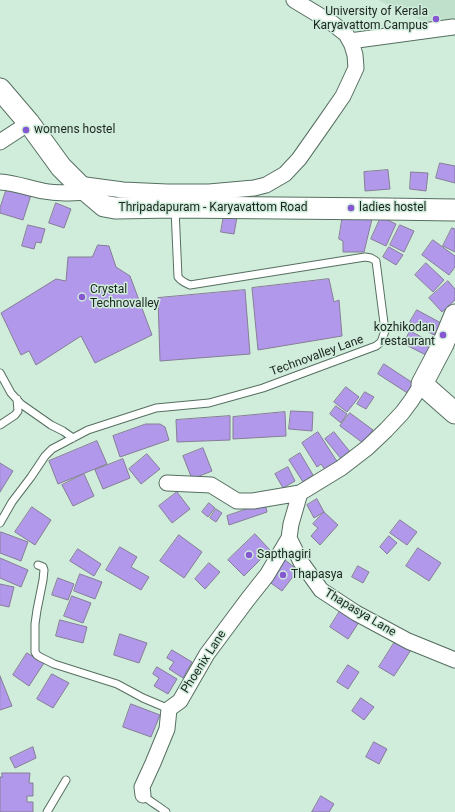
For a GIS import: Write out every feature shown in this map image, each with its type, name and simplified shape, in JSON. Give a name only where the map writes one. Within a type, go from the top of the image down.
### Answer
[{"type":"main road","name":"Thripadapuram - Karyavattom Road","points":[[0,89],[29,123],[61,167],[82,188],[104,206],[115,208],[377,208],[455,210]]},
{"type":"main road","points":[[455,315],[443,344],[422,384],[455,413]]},
{"type":"street","points":[[0,182],[64,194],[82,188],[167,192],[209,192],[254,188],[266,185],[285,174],[299,159],[343,96],[356,68],[355,55],[346,34],[332,22],[294,0]]},
{"type":"street","points":[[350,41],[453,27]]},
{"type":"street","points":[[0,142],[29,123]]},
{"type":"street","points":[[166,483],[212,485],[237,501],[253,501],[300,493],[341,468],[367,448],[402,413],[422,384]]},
{"type":"street","points":[[289,538],[291,524],[300,493]]},
{"type":"street","name":"Thapasya Lane","points":[[289,538],[301,562],[321,590],[356,613],[408,641],[455,660]]},
{"type":"street","name":"Phoenix Lane","points":[[169,709],[180,701],[207,654],[267,575],[289,538]]},
{"type":"street","points":[[143,795],[142,787],[167,730],[169,709]]},
{"type":"lane","name":"Technovalley Lane","points":[[0,523],[12,502],[31,478],[45,456],[52,449],[94,428],[156,408],[209,403],[263,388],[376,346],[381,342],[386,331],[376,261],[365,257],[190,285],[180,280],[178,277],[175,207]]},
{"type":"lane","points":[[0,373],[16,399],[21,404],[73,438]]},
{"type":"lane","points":[[0,425],[15,415],[18,411],[16,399]]},
{"type":"lane","points":[[38,565],[44,570],[35,629],[35,652],[37,655],[54,664],[117,684],[143,698],[169,709]]},
{"type":"lane","points":[[47,812],[66,780]]},
{"type":"lane","points":[[143,795],[166,812]]},
{"type":"shaded area","name":"University of Kerala Karyavattom Campus","points":[[378,0],[455,0],[455,37]]},
{"type":"building","points":[[440,163],[455,166],[455,183],[436,178]]},
{"type":"building","points":[[388,170],[390,189],[365,191],[364,172]]},
{"type":"building","points":[[411,172],[428,173],[426,191],[410,189]]},
{"type":"building","points":[[8,185],[32,192],[23,220],[0,213],[0,208]]},
{"type":"building","points":[[56,203],[71,209],[64,228],[49,223]]},
{"type":"building","points":[[343,214],[372,219],[364,252],[343,252],[343,241],[339,239]]},
{"type":"building","points":[[224,215],[237,217],[234,234],[221,232]]},
{"type":"building","points":[[381,217],[396,224],[386,246],[371,239]]},
{"type":"building","points":[[28,225],[45,229],[41,243],[36,242],[34,249],[22,246]]},
{"type":"building","points":[[400,225],[414,231],[404,252],[390,245]]},
{"type":"building","points":[[452,228],[455,229],[455,252],[443,246]]},
{"type":"building","points":[[433,240],[455,256],[455,267],[449,275],[422,255]]},
{"type":"building","name":"Crystal Technovalley","points":[[98,245],[109,246],[116,267],[130,276],[152,335],[95,363],[81,336],[36,365],[29,351],[21,355],[1,313],[56,279],[66,281],[68,257],[92,257]]},
{"type":"building","points":[[389,247],[403,255],[396,265],[383,257]]},
{"type":"building","points":[[426,263],[444,280],[433,292],[415,275]]},
{"type":"building","points":[[329,279],[334,302],[339,300],[342,336],[258,350],[252,288]]},
{"type":"building","points":[[448,281],[455,289],[455,300],[442,312],[429,298]]},
{"type":"building","points":[[245,290],[250,354],[160,361],[158,298]]},
{"type":"building","points":[[417,310],[441,323],[434,335],[410,322]]},
{"type":"building","points":[[410,331],[433,343],[426,355],[404,344]]},
{"type":"building","points":[[384,364],[416,385],[409,394],[378,374]]},
{"type":"building","points":[[346,387],[359,397],[347,412],[334,402]]},
{"type":"building","points":[[365,392],[374,397],[366,409],[357,404]]},
{"type":"building","points":[[336,406],[347,414],[341,423],[330,414]]},
{"type":"building","points":[[291,411],[313,412],[312,431],[289,429]]},
{"type":"building","points":[[285,412],[286,436],[233,439],[233,417]]},
{"type":"building","points":[[350,413],[373,430],[363,443],[340,426]]},
{"type":"building","points":[[230,416],[230,440],[177,442],[176,420]]},
{"type":"building","points":[[146,424],[160,424],[165,427],[169,440],[120,457],[113,436]]},
{"type":"building","points":[[318,432],[340,466],[328,474],[321,464],[317,467],[302,443]]},
{"type":"building","points":[[334,432],[351,453],[342,460],[325,439]]},
{"type":"building","points":[[97,441],[107,464],[58,484],[49,461]]},
{"type":"building","points":[[203,448],[212,471],[192,479],[183,456]]},
{"type":"building","points":[[300,453],[313,475],[303,482],[289,460]]},
{"type":"building","points":[[147,454],[160,469],[141,484],[129,469]]},
{"type":"building","points":[[123,459],[130,478],[103,489],[95,470]]},
{"type":"building","points":[[0,463],[13,471],[0,492]]},
{"type":"building","points":[[288,467],[295,481],[283,488],[275,474]]},
{"type":"building","points":[[84,474],[94,496],[73,506],[62,485]]},
{"type":"building","points":[[177,492],[190,509],[172,523],[159,506]]},
{"type":"building","points":[[317,499],[324,512],[314,518],[307,505]]},
{"type":"building","points":[[209,503],[215,508],[208,517],[202,512]]},
{"type":"building","points":[[265,503],[267,512],[229,525],[227,516]]},
{"type":"building","points":[[32,507],[51,520],[35,545],[15,532]]},
{"type":"building","points":[[216,509],[222,513],[216,522],[210,518]]},
{"type":"building","points":[[324,512],[338,525],[320,545],[311,536],[318,528],[313,524]]},
{"type":"building","points":[[400,520],[417,532],[407,545],[390,533]]},
{"type":"building","points":[[1,532],[28,542],[21,561],[0,553]]},
{"type":"building","name":"Sapthagiri","points":[[255,534],[270,550],[244,576],[228,560]]},
{"type":"building","points":[[179,535],[202,552],[184,578],[160,561]]},
{"type":"building","points":[[389,536],[397,543],[387,554],[380,547]]},
{"type":"building","points":[[120,547],[137,557],[131,567],[149,577],[141,590],[106,570]]},
{"type":"building","points":[[418,548],[441,563],[429,581],[406,566]]},
{"type":"building","points":[[78,549],[101,564],[94,576],[70,561]]},
{"type":"building","points":[[0,558],[28,570],[21,587],[0,578]]},
{"type":"building","name":"Thapasya","points":[[285,560],[298,570],[282,591],[268,581]]},
{"type":"building","points":[[209,563],[220,572],[205,589],[195,579]]},
{"type":"building","points":[[358,566],[369,572],[363,583],[352,577]]},
{"type":"building","points":[[80,574],[102,582],[95,599],[74,591]]},
{"type":"building","points":[[58,578],[74,584],[68,600],[52,595]]},
{"type":"building","points":[[0,584],[14,587],[9,607],[0,605]]},
{"type":"building","points":[[72,596],[91,603],[83,623],[64,616]]},
{"type":"building","points":[[340,611],[359,622],[348,639],[330,627]]},
{"type":"building","points":[[60,620],[87,627],[83,643],[56,636]]},
{"type":"building","points":[[120,634],[147,643],[139,663],[114,655]]},
{"type":"building","points":[[396,640],[411,650],[394,676],[379,667]]},
{"type":"building","points":[[172,650],[192,662],[183,678],[169,669],[174,662],[167,658]]},
{"type":"building","points":[[27,653],[44,663],[29,686],[13,675]]},
{"type":"building","points":[[348,665],[359,672],[348,689],[337,682]]},
{"type":"building","points":[[157,667],[177,679],[168,694],[154,686],[159,678],[153,674]]},
{"type":"building","points":[[52,674],[69,683],[53,708],[37,699]]},
{"type":"building","points":[[0,676],[12,706],[0,710]]},
{"type":"building","points":[[361,698],[374,707],[364,720],[352,711]]},
{"type":"building","points":[[131,704],[160,715],[151,737],[123,727]]},
{"type":"building","points":[[374,742],[387,749],[379,764],[366,757]]},
{"type":"building","points":[[33,747],[36,758],[15,768],[10,758]]},
{"type":"building","points":[[2,773],[30,773],[29,783],[33,783],[33,796],[27,796],[27,802],[33,802],[33,812],[0,812],[0,777],[2,777]]},
{"type":"building","points":[[321,796],[334,804],[329,812],[312,812]]},
{"type":"place","name":"University of Kerala Karyavattom Campus","points":[[436,19]]},
{"type":"place","name":"womens hostel","points":[[26,130]]},
{"type":"place","name":"ladies hostel","points":[[351,208]]},
{"type":"place","name":"Crystal Technovalley","points":[[82,297]]},
{"type":"place","name":"kozhikodan restaurant","points":[[443,335]]},
{"type":"place","name":"Sapthagiri","points":[[249,555]]},
{"type":"place","name":"Thapasya","points":[[283,575]]}]
